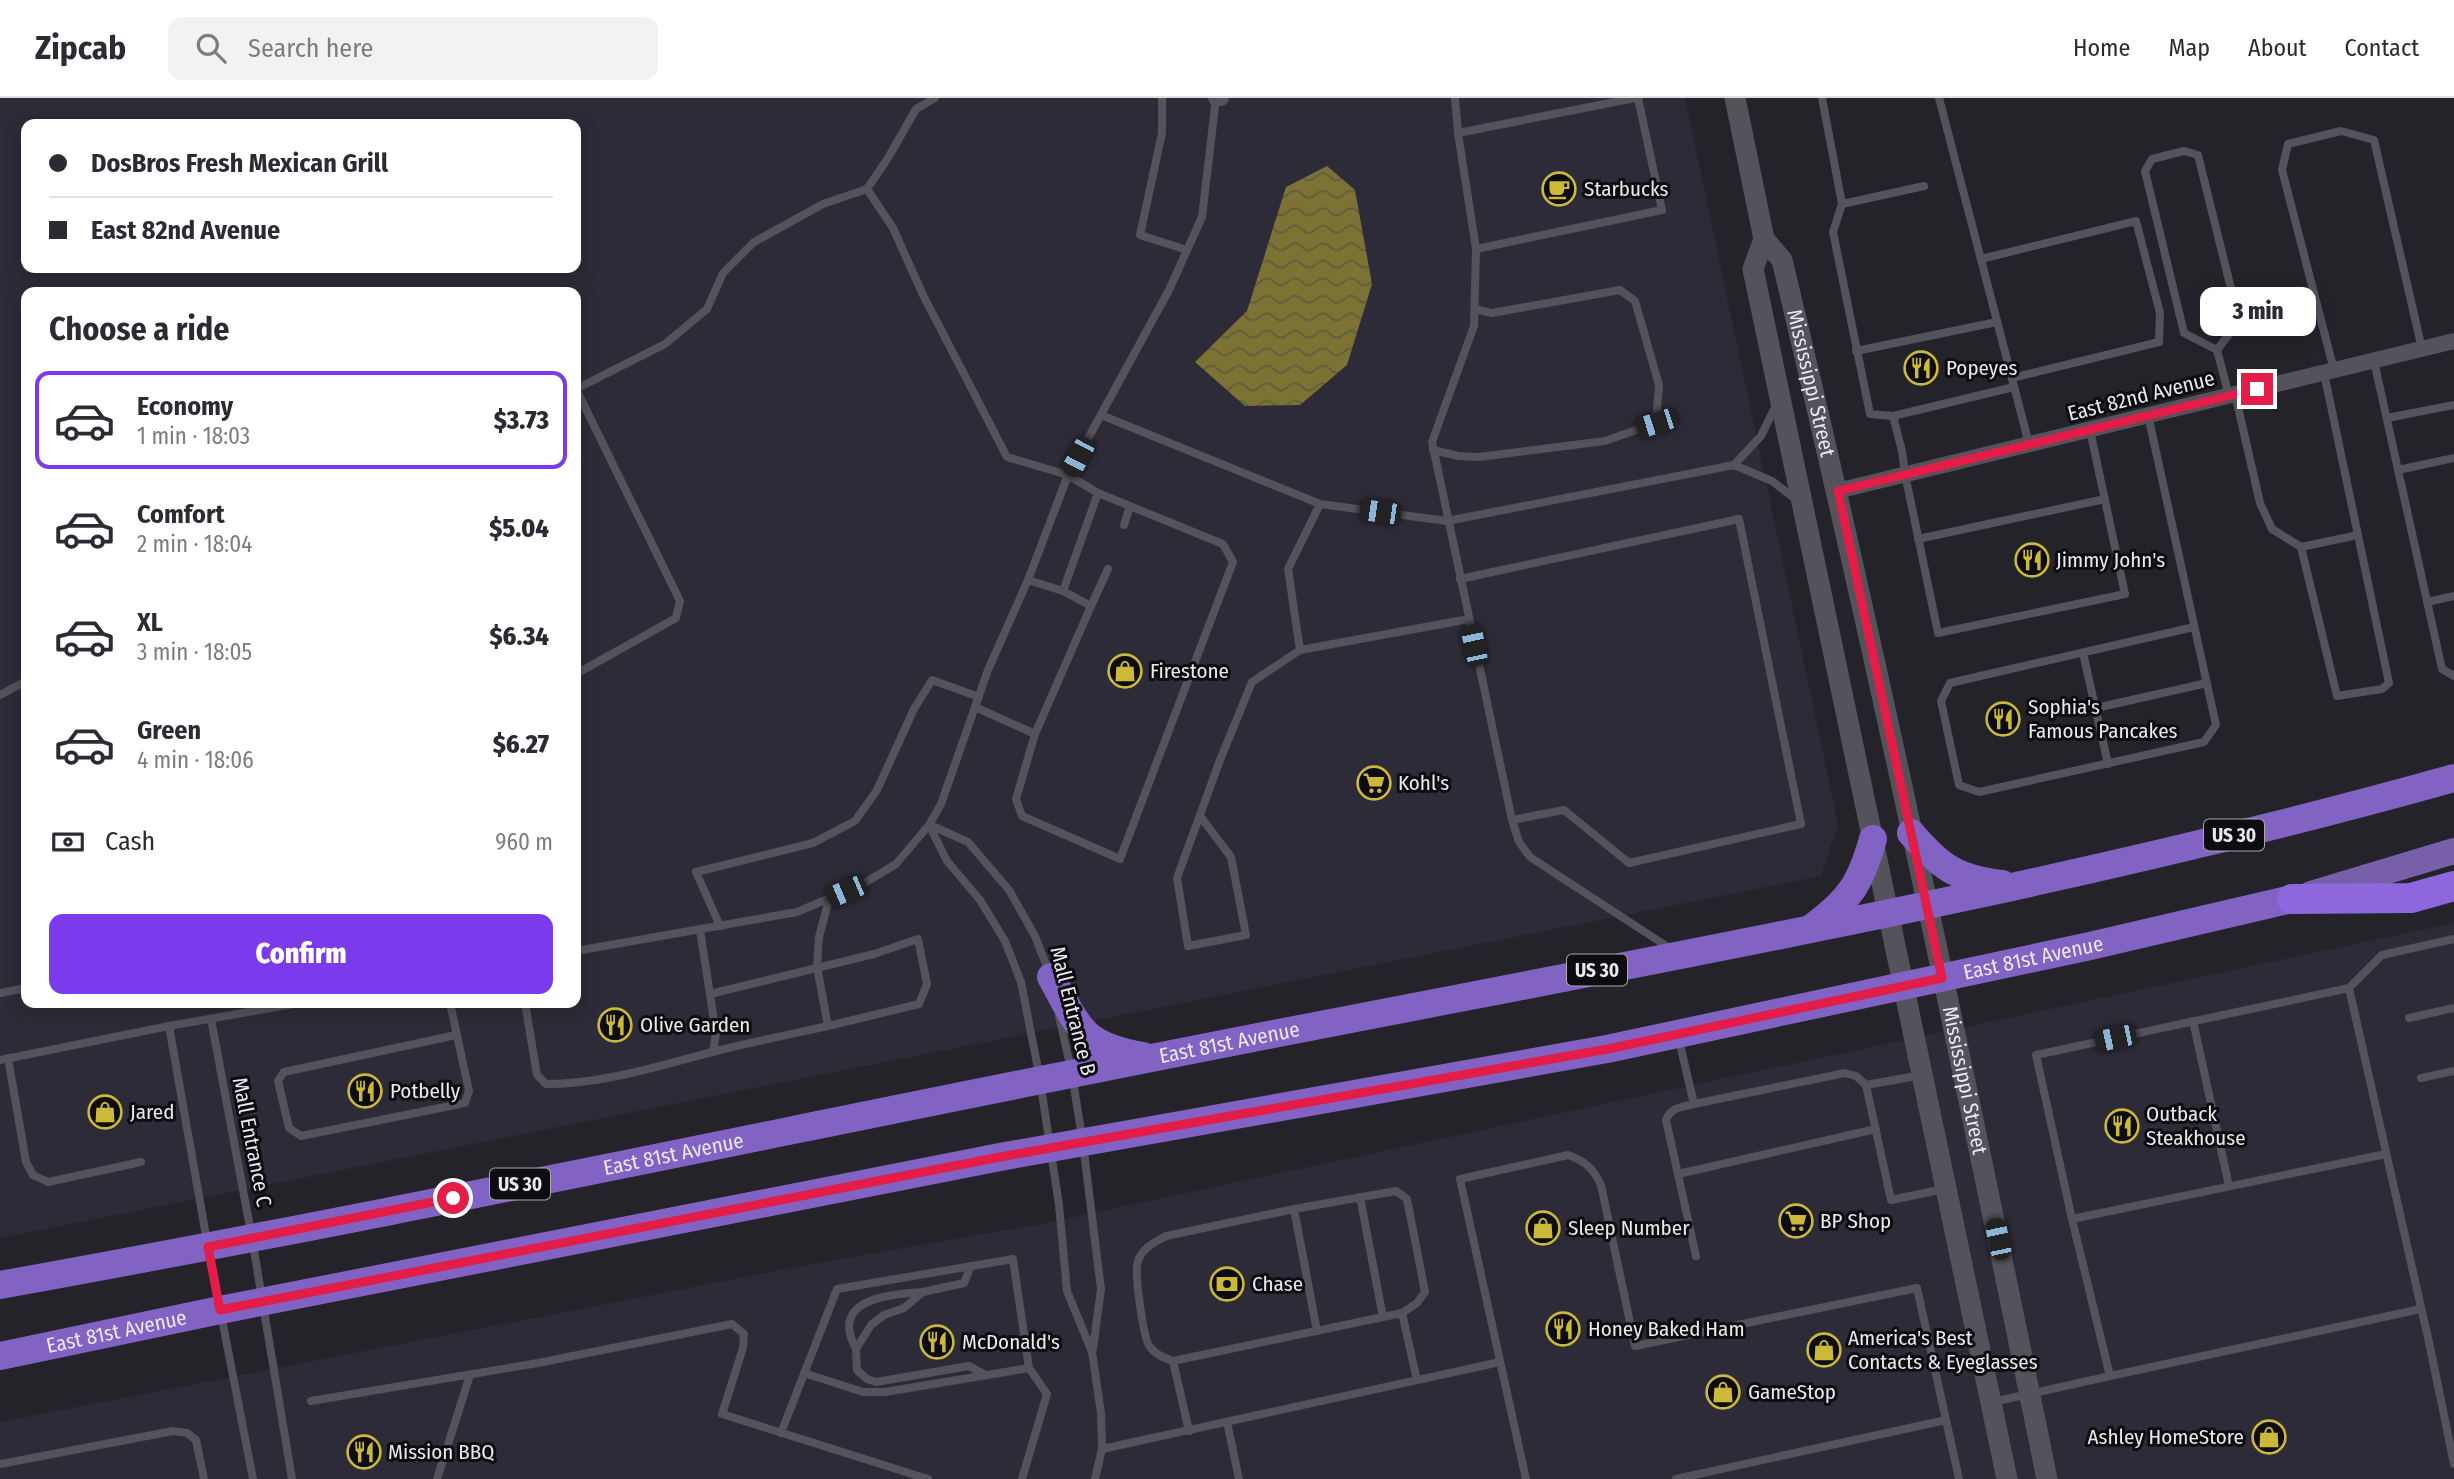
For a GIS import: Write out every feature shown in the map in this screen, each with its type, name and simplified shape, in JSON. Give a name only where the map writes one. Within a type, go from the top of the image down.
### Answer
[{"type":"highway","name":"East 81st Avenue","points":[[0,1284],[208,1247],[1889,913],[2222,838],[2454,778]]},
{"type":"highway","points":[[1911,833],[1931,856],[1949,869],[1975,881],[2012,886]]},
{"type":"highway","points":[[1811,928],[1837,909],[1849,895],[1866,867],[1873,839]]},
{"type":"highway","points":[[2292,899],[2411,898],[2454,886]]},
{"type":"highway","name":"East 81st Avenue","points":[[0,1356],[220,1310],[1050,1149],[1594,1051],[1942,978],[2292,899]]},
{"type":"highway","points":[[1051,977],[1080,1030],[1115,1051],[1153,1058]]},
{"type":"main road","name":"East 81st Avenue","points":[[2292,899],[2454,851]]},
{"type":"street","name":"Mississippi Street","points":[[1735,98],[1764,239],[1782,260],[1838,491],[2047,1479]]},
{"type":"street","name":"Mississippi Street","points":[[1764,239],[1753,269],[2007,1479]]},
{"type":"street","name":"East 82nd Avenue","points":[[1838,491],[2454,341]]},
{"type":"lane","points":[[581,386],[674,337],[707,309],[723,273],[754,242],[823,204],[867,189],[916,109],[935,98]]},
{"type":"lane","points":[[1162,98],[1162,133],[1140,235],[1187,250]]},
{"type":"lane","points":[[581,950],[797,912],[863,884],[896,864],[929,825],[941,804],[988,670],[1028,580],[1068,475],[1169,290],[1202,217],[1218,98]]},
{"type":"lane","points":[[1455,98],[1476,249],[1474,326],[1432,442],[1512,820],[1519,842],[1530,857],[1679,954]]},
{"type":"lane","points":[[1458,133],[1636,98],[1662,210],[1476,249]]},
{"type":"lane","points":[[1822,98],[1842,204],[1833,232],[1870,414],[1893,416],[2159,342],[2160,313],[2136,221],[1981,259]]},
{"type":"lane","points":[[1939,98],[2029,444]]},
{"type":"lane","points":[[2301,547],[2337,696],[2382,689],[2389,683],[2358,535],[2329,372],[2282,170],[2288,144],[2341,131],[2374,140],[2422,349]]},
{"type":"lane","points":[[2217,350],[2239,321],[2198,155],[2184,151],[2152,159],[2145,171],[2184,332],[2217,350],[2232,395],[2260,503],[2272,529],[2301,547],[2358,535]]},
{"type":"lane","points":[[1842,204],[1924,186]]},
{"type":"lane","points":[[867,189],[893,228],[923,295],[1007,457],[1068,475],[1098,493],[1223,544],[1233,562],[1120,859],[1022,816],[1016,800],[1035,734],[1108,569]]},
{"type":"lane","points":[[1433,450],[1458,456],[1479,457],[1605,441],[1656,423],[1659,385],[1635,301],[1620,290],[1492,313],[1475,309]]},
{"type":"lane","points":[[1856,351],[1997,322]]},
{"type":"lane","points":[[2374,361],[2442,669],[2454,676]]},
{"type":"lane","points":[[1734,465],[1762,436],[1780,397]]},
{"type":"lane","points":[[581,399],[680,601],[676,618],[581,671]]},
{"type":"lane","points":[[2387,418],[2454,405]]},
{"type":"lane","points":[[1101,415],[1320,504],[1447,521],[1734,465],[1772,481],[1803,505]]},
{"type":"lane","points":[[2148,415],[2216,725],[2204,742],[1979,792],[1959,785],[1941,701],[1950,684],[2194,627]]},
{"type":"lane","points":[[1893,416],[1938,633],[2125,594],[2090,430]]},
{"type":"lane","points":[[2398,470],[2454,458]]},
{"type":"lane","points":[[1063,591],[1098,493]]},
{"type":"lane","points":[[1918,539],[2105,499]]},
{"type":"lane","points":[[1300,650],[1288,569],[1320,504]]},
{"type":"lane","points":[[1124,524],[1130,506]]},
{"type":"lane","points":[[1460,579],[1739,519],[1801,824],[1629,863],[1564,810],[1512,820]]},
{"type":"lane","points":[[1028,580],[1063,591],[1091,606]]},
{"type":"lane","points":[[2427,602],[2454,596]]},
{"type":"lane","points":[[1200,816],[1231,857],[1246,935],[1188,946],[1177,878],[1200,816],[1252,682],[1300,650],[1469,619]]},
{"type":"lane","points":[[2083,653],[2108,764]]},
{"type":"lane","points":[[720,926],[696,872],[813,844],[855,821],[877,790],[914,709],[932,680],[979,697]]},
{"type":"lane","points":[[2096,708],[2207,683]]},
{"type":"lane","points":[[0,695],[21,684]]},
{"type":"lane","points":[[975,707],[1035,734]]},
{"type":"lane","name":"Mall Entrance B","points":[[929,825],[968,842],[1009,890],[1035,936],[1051,977],[1072,1074],[1101,1289],[1092,1352]]},
{"type":"lane","name":"Mall Entrance B","points":[[929,825],[947,861],[980,900],[1004,941],[1021,982],[1059,1205],[1067,1291],[1092,1352],[1101,1413],[1102,1449],[1096,1479]]},
{"type":"lane","points":[[828,1026],[817,967],[819,937],[829,899]]},
{"type":"lane","points":[[700,930],[716,1033],[713,1052]]},
{"type":"lane","points":[[526,1008],[537,1075],[546,1084],[574,1084],[693,1059],[919,1004],[927,984],[918,939],[874,954],[710,994]]},
{"type":"lane","points":[[2110,1376],[2036,1055],[2348,988],[2382,955],[2454,939]]},
{"type":"lane","points":[[2348,988],[2454,1464]]},
{"type":"lane","points":[[0,993],[21,989]]},
{"type":"lane","points":[[141,1162],[48,1182],[33,1175],[26,1162],[4,1059],[272,1008]]},
{"type":"lane","points":[[451,1008],[469,1091],[465,1103],[302,1136],[289,1128],[278,1081],[284,1072],[456,1035]]},
{"type":"lane","points":[[2409,1018],[2454,1008]]},
{"type":"lane","name":"Mall Entrance C","points":[[211,1019],[252,1238],[292,1479]]},
{"type":"lane","points":[[2193,1021],[2229,1186]]},
{"type":"lane","points":[[169,1026],[253,1479]]},
{"type":"lane","points":[[1678,1034],[1694,1104]]},
{"type":"lane","points":[[2421,1078],[2454,1071]]},
{"type":"lane","points":[[1696,1256],[1666,1120],[1669,1112],[1675,1108],[1845,1073],[1856,1076],[1866,1085],[1891,1200],[1946,1189]]},
{"type":"lane","points":[[1866,1085],[1922,1074]]},
{"type":"lane","points":[[1678,1174],[1876,1129]]},
{"type":"lane","points":[[2072,1219],[2386,1154]]},
{"type":"lane","points":[[1526,1479],[1460,1179],[1568,1155],[1584,1160],[1595,1171],[1601,1185],[1635,1346],[1917,1287],[1959,1479]]},
{"type":"lane","points":[[1396,1191],[1407,1199],[1425,1293],[1402,1314],[1173,1361],[1158,1356],[1148,1346],[1140,1308],[1137,1262],[1148,1246],[1166,1236],[1360,1196],[1396,1191]]},
{"type":"lane","points":[[1360,1196],[1384,1317]]},
{"type":"lane","points":[[1294,1209],[1317,1331]]},
{"type":"lane","points":[[781,1433],[837,1289],[1013,1259],[1029,1368],[1047,1394],[1023,1479]]},
{"type":"lane","points":[[971,1266],[964,1283],[866,1301],[854,1312],[849,1322],[850,1338],[856,1349],[858,1370],[867,1379],[876,1382],[969,1366],[986,1375]]},
{"type":"lane","points":[[856,1349],[871,1325],[884,1315],[904,1308],[923,1292]]},
{"type":"lane","points":[[1991,1403],[2421,1309]]},
{"type":"lane","points":[[1402,1314],[1417,1380]]},
{"type":"lane","points":[[311,1401],[470,1375],[732,1324],[744,1334],[743,1348],[722,1414],[928,1479]]},
{"type":"lane","points":[[1173,1361],[1189,1431]]},
{"type":"lane","points":[[1102,1449],[1500,1362]]},
{"type":"lane","points":[[804,1373],[863,1392],[885,1392],[1029,1368]]},
{"type":"lane","points":[[437,1479],[470,1375]]},
{"type":"lane","points":[[1676,1479],[1946,1420]]},
{"type":"lane","points":[[1227,1422],[1239,1479]]},
{"type":"lane","points":[[0,1464],[173,1431],[187,1433],[196,1440],[204,1479]]},
{"type":"shaded area","points":[[0,98],[1685,98],[1838,824],[1821,876],[0,1238]]},
{"type":"shaded area","points":[[2454,923],[2454,1479],[0,1479],[0,1422],[807,1265],[1041,1224]]},
{"type":"water","points":[[1327,166],[1355,190],[1372,284],[1347,365],[1300,405],[1245,406],[1195,362],[1247,311],[1286,187]]},
{"type":"place","name":"Starbucks","points":[[1559,189]]},
{"type":"place","name":"Popeyes","points":[[1921,368]]},
{"type":"place","name":"Jimmy John's","points":[[2032,560]]},
{"type":"place","name":"Firestone","points":[[1125,671]]},
{"type":"place","name":"Sophia's Famous Pancakes","points":[[2003,719]]},
{"type":"place","name":"Kohl's","points":[[1374,783]]},
{"type":"place","name":"Olive Garden","points":[[615,1025]]},
{"type":"place","name":"Potbelly","points":[[365,1091]]},
{"type":"place","name":"Jared","points":[[105,1112]]},
{"type":"place","name":"Outback Steakhouse","points":[[2122,1126]]},
{"type":"place","name":"BP Shop","points":[[1796,1221]]},
{"type":"place","name":"Sleep Number","points":[[1543,1228]]},
{"type":"place","name":"Chase","points":[[1227,1284]]},
{"type":"place","name":"Honey Baked Ham","points":[[1563,1329]]},
{"type":"place","name":"McDonald's","points":[[937,1342]]},
{"type":"place","name":"America's Best Contacts & Eyeglasses","points":[[1824,1350]]},
{"type":"place","name":"GameStop","points":[[1723,1392]]},
{"type":"place","name":"Ashley HomeStore","points":[[2269,1437]]},
{"type":"place","name":"Mission BBQ","points":[[364,1452]]},
{"type":"route","points":[[453,1198],[208,1247],[220,1310],[1000,1157],[1608,1049],[1942,978],[1838,491],[2257,389]]}]
